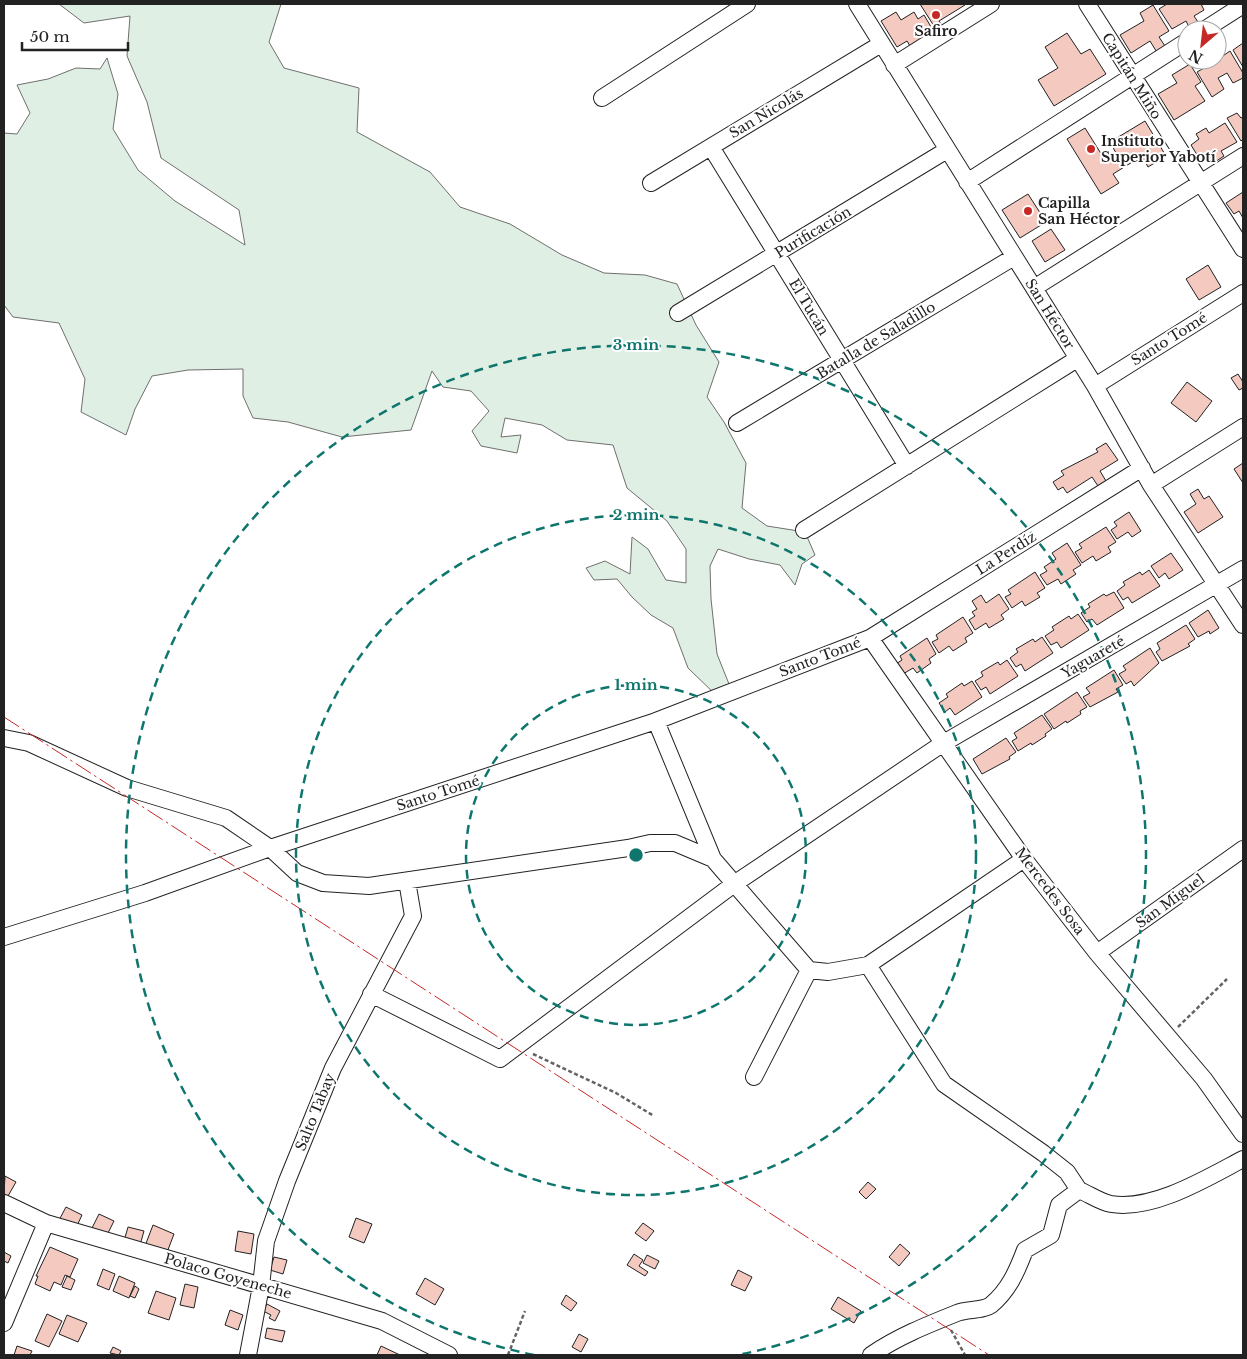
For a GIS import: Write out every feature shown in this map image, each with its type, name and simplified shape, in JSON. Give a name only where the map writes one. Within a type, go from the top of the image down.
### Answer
[{"type":"street","points":[[602,98],[747,4]]},
{"type":"street","name":"San Héctor","points":[[857,4],[1077,359],[1096,386],[1151,485],[1243,625]]},
{"type":"street","points":[[894,65],[991,4]]},
{"type":"street","name":"Capitán Miño","points":[[1087,4],[1243,249]]},
{"type":"street","points":[[1220,20],[1243,5]]},
{"type":"street","name":"San Nicolás","points":[[652,183],[881,44]]},
{"type":"street","points":[[967,182],[1177,47]]},
{"type":"street","name":"El Tucán","points":[[711,147],[907,466]]},
{"type":"street","name":"Purificación","points":[[678,313],[947,150]]},
{"type":"street","points":[[1034,288],[1243,156]]},
{"type":"street","name":"Batalla de Saladillo","points":[[737,423],[1014,257]]},
{"type":"street","name":"Santo Tomé","points":[[1096,386],[1243,292]]},
{"type":"street","points":[[804,530],[1077,359]]},
{"type":"street","points":[[1151,485],[1243,427]]},
{"type":"street","name":"La Perdíz","points":[[870,638],[1142,468]]},
{"type":"street","name":"Yaguareté","points":[[371,994],[500,1059],[734,884],[942,744],[1218,586],[1243,569]]},
{"type":"street","name":"Santo Tomé","points":[[4,937],[145,893],[270,848],[656,721],[870,638]]},
{"type":"street","name":"Mercedes Sosa","points":[[870,638],[942,744],[1024,858],[1097,953],[1204,1079],[1243,1134]]},
{"type":"street","points":[[656,721],[713,859],[810,970],[828,972],[868,965],[1024,858]]},
{"type":"street","points":[[4,738],[28,743],[127,788],[226,818],[270,848],[297,873],[323,883],[369,886],[628,848],[650,843],[675,843],[713,859]]},
{"type":"street","name":"San Miguel","points":[[1097,953],[1243,849]]},
{"type":"street","name":"Salto Tabay","points":[[248,1355],[261,1286],[266,1241],[287,1181],[333,1068],[413,916],[407,881]]},
{"type":"street","points":[[868,965],[944,1084],[1043,1153],[1067,1172],[1079,1190],[1110,1204],[1145,1203],[1201,1181],[1243,1159]]},
{"type":"street","points":[[754,1077],[810,970]]},
{"type":"street","points":[[871,1355],[896,1339],[959,1312],[989,1306],[1014,1278],[1025,1250],[1051,1235],[1060,1205],[1079,1190]]},
{"type":"street","name":"Polaco Goyeneche","points":[[4,1203],[46,1223],[382,1322],[449,1355]]},
{"type":"street","points":[[4,1323],[46,1223]]},
{"type":"path","points":[[1168,1036],[1227,979]]},
{"type":"path","points":[[517,1047],[616,1093],[654,1116]]},
{"type":"path","points":[[508,1355],[525,1311]]},
{"type":"path","points":[[945,1319],[965,1355]]},
{"type":"green space","points":[[59,4],[281,4],[269,42],[284,68],[359,88],[357,132],[430,172],[460,207],[510,224],[562,255],[604,273],[645,275],[677,284],[696,325],[719,362],[707,397],[724,422],[746,463],[742,508],[767,526],[805,532],[815,555],[802,564],[795,585],[780,565],[749,559],[718,549],[710,566],[711,599],[717,654],[729,684],[717,696],[688,668],[673,628],[651,615],[617,579],[594,580],[586,568],[605,561],[630,574],[632,537],[648,549],[666,580],[686,583],[686,549],[667,521],[627,488],[613,445],[567,440],[542,425],[505,418],[501,437],[521,435],[517,453],[481,446],[472,431],[489,411],[471,391],[443,387],[432,371],[411,430],[342,437],[288,422],[253,418],[243,396],[243,369],[188,370],[152,376],[135,409],[126,435],[81,412],[85,379],[59,323],[13,317],[4,305],[4,133],[17,134],[30,113],[17,85],[48,79],[76,68],[100,69],[107,58],[118,94],[113,129],[138,170],[175,201],[245,245],[239,210],[161,158],[147,102],[127,56],[130,16],[84,23]]},
{"type":"building","points":[[920,4],[965,5],[939,21],[945,30],[939,34]]},
{"type":"building","points":[[1167,4],[1201,4],[1204,10],[1194,16],[1197,20],[1177,20],[1177,26],[1172,29],[1159,9]]},
{"type":"building","points":[[1153,5],[1169,31],[1159,37],[1167,49],[1158,54],[1150,41],[1131,53],[1120,35],[1144,21],[1140,13]]},
{"type":"building","points":[[896,12],[901,20],[914,12],[918,19],[924,15],[937,37],[913,51],[907,41],[897,47],[881,21]]},
{"type":"building","points":[[1067,33],[1081,54],[1090,49],[1106,74],[1054,106],[1038,80],[1058,68],[1045,47]]},
{"type":"building","points":[[1243,43],[1243,67],[1233,50]]},
{"type":"building","points":[[1230,51],[1243,73],[1243,78],[1233,83],[1227,73],[1218,78],[1224,89],[1212,97],[1197,72],[1200,70],[1227,70],[1227,53]]},
{"type":"building","points":[[1180,70],[1194,70],[1201,82],[1195,86],[1205,101],[1174,120],[1158,94],[1177,83],[1172,75]]},
{"type":"building","points":[[1237,113],[1241,118],[1243,117],[1243,139],[1241,141],[1227,118]]},
{"type":"building","points":[[1145,121],[1166,156],[1148,167],[1142,156],[1113,174],[1119,183],[1101,194],[1067,139],[1085,128],[1105,160],[1116,153],[1110,142]]},
{"type":"building","points":[[1225,123],[1237,142],[1221,151],[1224,156],[1215,162],[1212,157],[1202,163],[1191,145],[1199,139],[1196,134],[1206,128],[1209,133]]},
{"type":"building","points":[[1243,192],[1243,218],[1239,211],[1234,214],[1226,203]]},
{"type":"building","points":[[1028,194],[1046,222],[1020,238],[1002,210]]},
{"type":"building","points":[[1051,229],[1065,250],[1045,262],[1032,241]]},
{"type":"building","points":[[1208,265],[1221,287],[1199,300],[1186,279]]},
{"type":"building","points":[[1238,374],[1243,382],[1243,388],[1239,390],[1231,378]]},
{"type":"building","points":[[1187,382],[1212,401],[1196,422],[1171,403]]},
{"type":"building","points":[[1106,443],[1118,460],[1100,471],[1106,481],[1098,486],[1092,477],[1067,493],[1063,487],[1058,490],[1053,482],[1064,475],[1061,471],[1098,452],[1096,449]]},
{"type":"building","points":[[1243,463],[1243,483],[1234,469]]},
{"type":"building","points":[[1198,489],[1204,499],[1209,496],[1223,517],[1198,533],[1184,512],[1196,504],[1190,494]]},
{"type":"building","points":[[1129,512],[1141,531],[1132,537],[1128,532],[1117,539],[1111,530],[1117,526],[1114,522]]},
{"type":"building","points":[[1106,527],[1116,542],[1108,547],[1111,552],[1096,561],[1093,556],[1082,563],[1075,552],[1082,548],[1079,544]]},
{"type":"building","points":[[1067,543],[1081,565],[1073,570],[1076,574],[1061,584],[1058,579],[1047,585],[1040,575],[1047,571],[1044,567],[1056,559],[1052,553]]},
{"type":"building","points":[[1171,553],[1183,570],[1169,579],[1165,573],[1159,578],[1151,566]]},
{"type":"building","points":[[1149,570],[1160,586],[1132,603],[1128,597],[1123,600],[1117,591],[1125,585],[1123,582],[1140,572],[1142,575]]},
{"type":"building","points":[[1035,572],[1045,588],[1037,593],[1040,597],[1025,606],[1022,601],[1012,608],[1005,597],[1011,594],[1008,590]]},
{"type":"building","points":[[1114,592],[1124,608],[1097,625],[1092,619],[1087,622],[1081,613],[1090,607],[1088,604],[1104,594],[1106,596]]},
{"type":"building","points":[[999,594],[1009,609],[1001,615],[1004,619],[989,628],[986,623],[975,630],[969,620],[975,616],[972,612],[977,609],[972,601],[981,595],[986,603]]},
{"type":"building","points":[[1208,610],[1219,628],[1210,634],[1209,631],[1198,637],[1189,623]]},
{"type":"building","points":[[1078,614],[1089,630],[1061,648],[1057,642],[1051,645],[1045,636],[1054,630],[1052,627],[1069,616],[1071,619]]},
{"type":"building","points":[[963,617],[973,633],[965,638],[967,642],[953,651],[949,646],[939,653],[932,642],[938,639],[936,635]]},
{"type":"building","points":[[1186,625],[1195,639],[1188,644],[1190,646],[1162,661],[1156,652],[1160,649],[1157,643]]},
{"type":"building","points":[[1042,637],[1053,653],[1025,671],[1021,664],[1016,667],[1010,658],[1018,652],[1016,649],[1033,639],[1035,642]]},
{"type":"building","points":[[927,638],[936,654],[929,659],[931,663],[917,673],[913,668],[903,674],[896,664],[902,660],[900,656]]},
{"type":"building","points":[[1150,648],[1159,663],[1134,686],[1131,681],[1126,684],[1119,674],[1126,670],[1123,666]]},
{"type":"building","points":[[1007,660],[1018,676],[990,694],[986,687],[981,690],[975,681],[983,676],[981,672],[998,662],[1000,665]]},
{"type":"building","points":[[1114,670],[1123,685],[1116,689],[1118,692],[1090,707],[1083,697],[1090,693],[1086,688]]},
{"type":"building","points":[[972,681],[982,697],[955,715],[950,708],[945,712],[939,703],[948,697],[946,694],[962,683],[964,686]]},
{"type":"building","points":[[1077,692],[1087,707],[1080,711],[1081,714],[1054,729],[1044,714]]},
{"type":"building","points":[[1042,715],[1052,729],[1045,734],[1046,736],[1018,751],[1012,741],[1017,738],[1014,733]]},
{"type":"building","points":[[1006,738],[1016,752],[1009,757],[1010,759],[982,774],[973,759]]},
{"type":"building","points":[[5,1176],[16,1182],[8,1196],[4,1194]]},
{"type":"building","points":[[868,1182],[876,1189],[866,1199],[859,1192]]},
{"type":"building","points":[[66,1207],[82,1215],[75,1230],[58,1222]]},
{"type":"building","points":[[99,1214],[114,1221],[107,1235],[92,1228]]},
{"type":"building","points":[[356,1218],[372,1224],[364,1243],[349,1237]]},
{"type":"building","points":[[643,1223],[654,1231],[646,1241],[635,1233]]},
{"type":"building","points":[[153,1225],[174,1234],[166,1255],[145,1246]]},
{"type":"building","points":[[128,1227],[144,1231],[140,1245],[124,1241]]},
{"type":"building","points":[[238,1231],[254,1234],[251,1254],[235,1251]]},
{"type":"building","points":[[900,1244],[910,1253],[899,1266],[889,1257]]},
{"type":"building","points":[[50,1247],[78,1259],[70,1277],[65,1275],[61,1285],[54,1282],[50,1291],[35,1284],[38,1276],[36,1276]]},
{"type":"building","points":[[4,1252],[11,1256],[8,1263],[4,1261]]},
{"type":"building","points":[[634,1254],[643,1260],[639,1266],[648,1272],[645,1276],[627,1265]]},
{"type":"building","points":[[647,1255],[659,1261],[655,1269],[643,1263]]},
{"type":"building","points":[[274,1257],[287,1260],[283,1274],[270,1270]]},
{"type":"building","points":[[103,1269],[115,1274],[109,1290],[97,1285]]},
{"type":"building","points":[[738,1270],[752,1277],[745,1291],[731,1285]]},
{"type":"building","points":[[67,1276],[75,1280],[71,1290],[62,1287]]},
{"type":"building","points":[[119,1276],[135,1283],[129,1298],[113,1291]]},
{"type":"building","points":[[425,1278],[444,1289],[435,1305],[416,1294]]},
{"type":"building","points":[[185,1284],[198,1287],[194,1308],[180,1305]]},
{"type":"building","points":[[135,1286],[139,1289],[135,1298],[130,1296]]},
{"type":"building","points":[[156,1291],[176,1298],[169,1320],[148,1313]]},
{"type":"building","points":[[566,1295],[577,1303],[571,1311],[561,1304]]},
{"type":"building","points":[[838,1297],[861,1311],[854,1323],[831,1309]]},
{"type":"building","points":[[267,1304],[280,1311],[275,1321],[269,1318],[271,1315],[263,1311]]},
{"type":"building","points":[[230,1310],[243,1315],[238,1330],[225,1325]]},
{"type":"building","points":[[47,1314],[62,1321],[49,1347],[35,1341]]},
{"type":"building","points":[[67,1315],[87,1323],[78,1342],[59,1334]]},
{"type":"building","points":[[267,1328],[285,1331],[282,1342],[265,1338]]},
{"type":"building","points":[[579,1334],[588,1339],[581,1352],[572,1347]]},
{"type":"building","points":[[17,1346],[32,1351],[30,1355],[14,1355]]},
{"type":"building","points":[[381,1346],[400,1355],[377,1355]]},
{"type":"building","points":[[113,1347],[121,1351],[119,1355],[110,1353]]},
{"type":"power","points":[[4,717],[989,1355]]},
{"type":"place","name":"Safiro","points":[[936,15]]},
{"type":"place","name":"Instituto Superior Yabotí","points":[[1091,149]]},
{"type":"place","name":"Capilla San Héctor","points":[[1028,211]]}]
